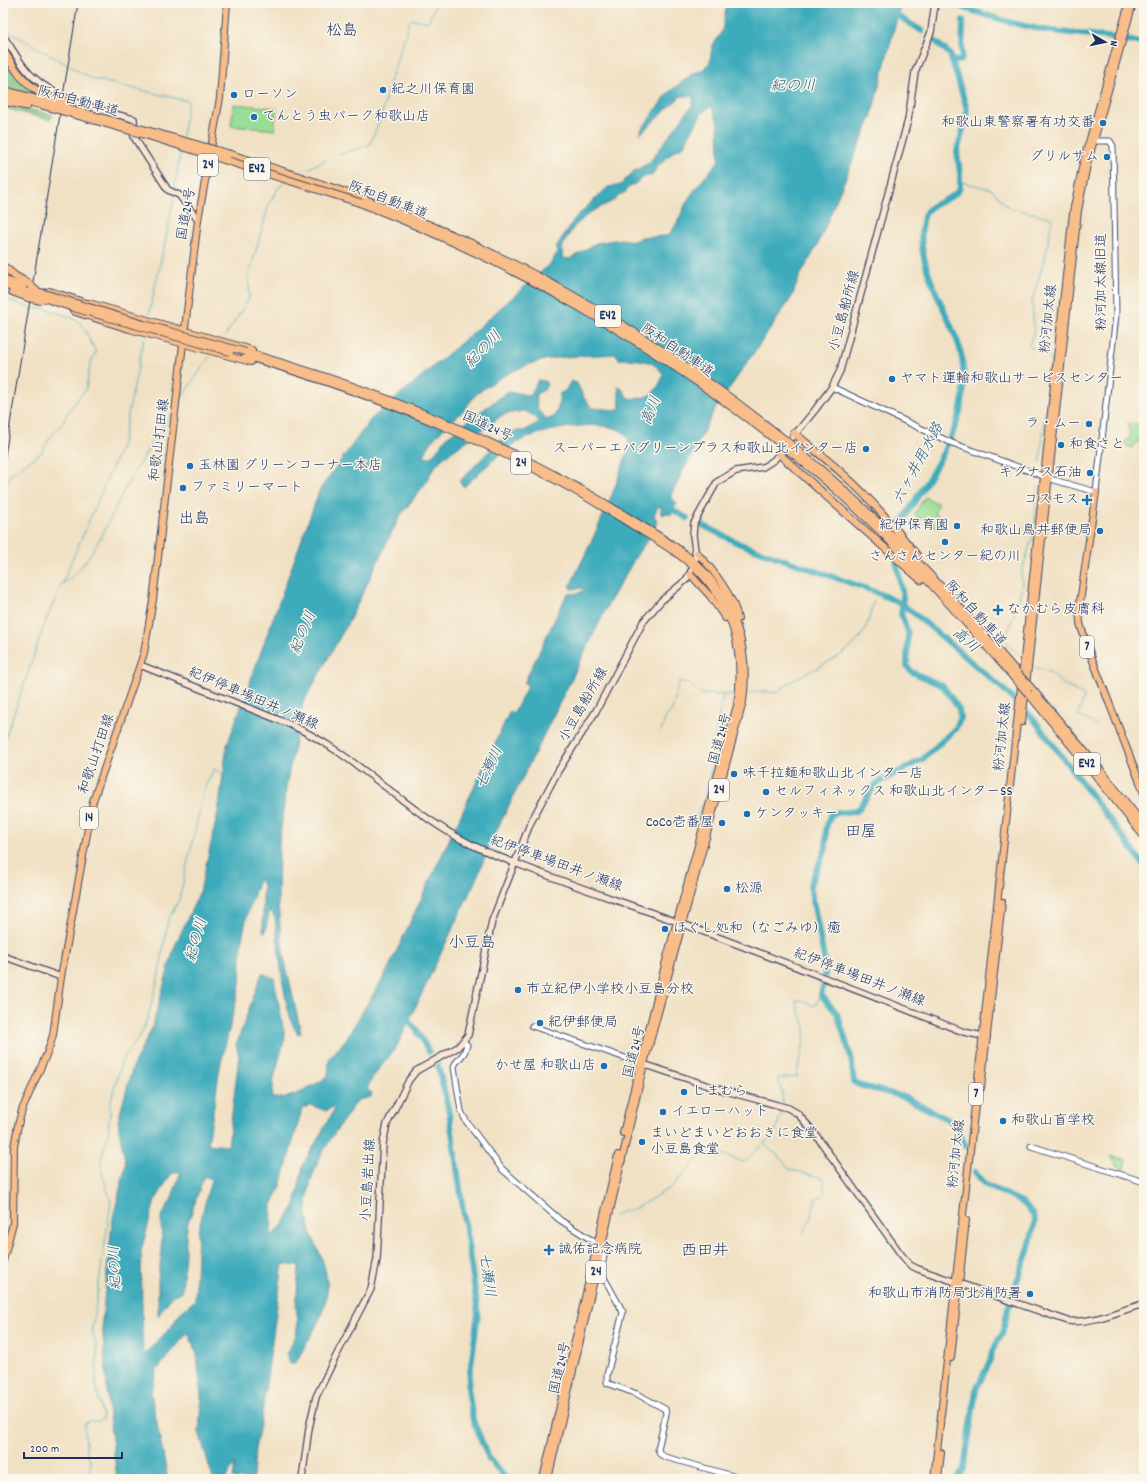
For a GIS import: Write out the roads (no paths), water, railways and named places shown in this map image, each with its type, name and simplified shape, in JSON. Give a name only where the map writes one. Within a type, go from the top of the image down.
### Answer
[{"type":"highway","points":[[3,50],[22,78],[34,89],[43,102]]},
{"type":"highway","name":"阪和自動車道","points":[[3,90],[361,200]]},
{"type":"highway","name":"阪和自動車道","points":[[3,95],[43,102],[229,154],[361,200],[430,228],[532,273],[612,318],[682,363],[770,431],[819,472],[892,541],[903,548],[934,579],[1100,770],[1144,826]]},
{"type":"highway","points":[[3,101],[43,102]]},
{"type":"highway","points":[[3,266],[30,291]]},
{"type":"highway","points":[[794,433],[844,475],[896,529],[903,548]]},
{"type":"highway","points":[[779,454],[891,552],[964,620]]},
{"type":"highway","name":"阪和自動車道","points":[[903,548],[964,620],[1018,677]]},
{"type":"highway","name":"阪和自動車道","points":[[1029,690],[1144,836]]},
{"type":"main road","name":"国道24号","points":[[183,344],[198,220],[220,98],[228,3]]},
{"type":"main road","name":"粉河加太線","points":[[934,1479],[985,1037],[1046,477],[1073,212],[1092,140],[1120,46],[1129,3]]},
{"type":"main road","name":"粉河加太線","points":[[1123,34],[1133,3]]},
{"type":"main road","name":"小豆島船所線","points":[[697,556],[693,535],[694,523],[717,482],[736,471],[762,467],[779,454],[794,433],[832,387],[844,362],[908,120],[915,72],[931,32],[933,5]]},
{"type":"main road","points":[[3,36],[25,68],[36,80],[73,101],[134,119],[134,137],[168,190],[174,193],[198,220]]},
{"type":"main road","name":"国道24号","points":[[3,279],[52,302],[304,369],[362,391],[449,428],[545,474],[598,503],[674,549],[708,583],[734,626],[740,651],[740,686],[737,705],[642,1064],[548,1479]]},
{"type":"main road","name":"国道24号","points":[[3,285],[43,293],[246,354],[293,371],[362,391]]},
{"type":"main road","name":"24","points":[[3,288],[30,291]]},
{"type":"main road","name":"24","points":[[43,293],[50,291],[132,316],[184,329]]},
{"type":"main road","name":"24","points":[[80,305],[89,303]]},
{"type":"main road","name":"24","points":[[70,307],[75,312],[183,344]]},
{"type":"main road","points":[[184,329],[224,342],[246,354]]},
{"type":"main road","points":[[183,344],[223,354],[246,354]]},
{"type":"main road","name":"和歌山打田線","points":[[3,1262],[13,1223],[14,1147],[18,1125],[22,1110],[48,1051],[53,1035],[61,977],[93,801],[142,666],[153,600],[183,344]]},
{"type":"main road","name":"7","points":[[1096,492],[1080,599],[1080,623],[1086,643],[1144,793]]},
{"type":"main road","name":"24","points":[[697,556],[714,573],[732,601],[734,626],[740,651]]},
{"type":"main road","name":"小豆島船所線","points":[[511,861],[558,771],[596,711],[643,622],[661,601],[681,585],[690,573]]},
{"type":"main road","name":"24","points":[[690,573],[710,596],[723,615],[734,626]]},
{"type":"main road","name":"紀伊停車場田井ノ瀬線","points":[[142,666],[289,724],[319,739],[347,757],[448,833],[483,850],[550,876],[679,922],[964,1032],[985,1037]]},
{"type":"main road","points":[[464,1042],[472,1020],[492,921],[511,861]]},
{"type":"main road","points":[[3,956],[61,977]]},
{"type":"main road","name":"小豆島岩出線","points":[[302,1479],[309,1428],[316,1397],[371,1289],[377,1259],[382,1143],[387,1124],[403,1090],[416,1071],[464,1042]]},
{"type":"main road","points":[[642,1064],[715,1088],[788,1108],[797,1113],[807,1123],[910,1264],[927,1273],[1074,1322],[1092,1319],[1144,1304]]},
{"type":"main road","name":"国道24号","points":[[543,1479],[600,1245]]},
{"type":"main road","name":"粉河加太線","points":[[938,1479],[957,1283]]},
{"type":"street","name":"粉河加太線旧道","points":[[1092,140],[1110,141],[1113,146],[1117,304],[1101,459],[1096,492]]},
{"type":"street","points":[[832,387],[949,441],[1046,477],[1096,492]]},
{"type":"street","points":[[532,1026],[642,1064]]},
{"type":"street","points":[[464,1042],[467,1045],[466,1050],[454,1067],[461,1111],[466,1121],[506,1173],[560,1220],[600,1245],[605,1251],[601,1270],[602,1274],[623,1312],[607,1375],[607,1383],[637,1394],[665,1409],[666,1414],[658,1449],[660,1454],[665,1457],[744,1479]]},
{"type":"street","points":[[1031,1146],[1144,1182]]},
{"type":"water","name":"紀の川","points":[[727,3],[901,3],[871,117],[818,244],[799,278],[792,297],[714,411],[672,493],[672,499],[677,503],[671,515],[666,513],[663,515],[661,514],[661,506],[658,507],[654,515],[657,521],[652,535],[638,553],[608,605],[488,848],[479,873],[397,1046],[377,1072],[367,1089],[372,1093],[371,1097],[358,1100],[332,1137],[318,1162],[309,1190],[307,1212],[310,1230],[325,1270],[327,1284],[326,1297],[318,1323],[296,1362],[290,1364],[287,1352],[296,1335],[298,1321],[296,1306],[299,1266],[283,1264],[261,1420],[255,1449],[253,1479],[233,1479],[235,1463],[227,1478],[213,1479],[199,1432],[201,1398],[197,1355],[188,1332],[157,1370],[151,1393],[168,1479],[117,1479],[109,1417],[102,1321],[112,1222],[126,1164],[118,1121],[133,1066],[152,1028],[174,948],[200,891],[218,812],[227,745],[320,489],[371,419],[461,343],[550,264],[557,253],[556,247],[575,218],[608,187],[620,185],[634,171],[649,163],[693,104],[693,96],[681,96],[640,134],[641,130],[668,93],[693,73],[701,71],[710,62],[712,47],[722,31]],"holes":[[[711,106],[718,122],[719,160],[689,198],[676,225],[667,236],[642,237],[634,241],[621,239],[596,243],[570,259],[562,258],[563,244],[574,227],[589,213],[615,200],[619,195],[626,192],[627,189],[646,176],[652,176],[657,167],[674,151],[683,147],[702,113]],[[616,354],[619,359],[639,360],[650,363],[656,366],[663,376],[654,391],[646,397],[628,398],[621,387],[618,386],[620,405],[619,410],[592,408],[584,398],[577,383],[571,381],[565,391],[560,393],[558,408],[554,417],[547,419],[537,409],[536,394],[544,390],[547,385],[545,381],[538,380],[530,396],[507,392],[448,436],[431,457],[424,458],[429,445],[434,439],[484,388],[522,367],[537,362],[566,357]],[[525,411],[534,416],[539,422],[524,431],[514,431],[497,443],[459,482],[464,487],[505,451],[520,441],[544,432],[562,428],[599,426],[614,428],[625,434],[629,446],[619,477],[570,586],[571,589],[584,588],[580,592],[567,594],[524,683],[528,685],[514,713],[510,711],[387,971],[346,1039],[329,1059],[328,1076],[302,1092],[287,1097],[272,1098],[274,1078],[285,1038],[274,978],[262,973],[236,1045],[239,1056],[228,1146],[208,1144],[220,1067],[240,985],[242,940],[247,915],[260,877],[263,886],[263,930],[265,933],[270,909],[275,918],[285,997],[293,1025],[298,1034],[301,1033],[283,952],[278,905],[279,844],[287,782],[303,703],[349,621],[400,516],[425,484],[433,469],[443,458],[504,414]],[[310,1105],[326,1111],[333,1107],[334,1110],[303,1165],[295,1205],[282,1226],[271,1236],[272,1205],[281,1186],[302,1109]],[[181,1171],[171,1200],[161,1216],[162,1250],[158,1278],[158,1316],[172,1296],[182,1292],[187,1226],[204,1176],[211,1179],[198,1231],[195,1300],[180,1313],[171,1327],[146,1353],[143,1354],[141,1251],[155,1201],[171,1174]]]},
{"type":"waterway","points":[[389,85],[409,23],[412,19],[428,22],[436,3]]},
{"type":"waterway","name":"六ヶ井用水路","points":[[878,3],[922,31]]},
{"type":"waterway","points":[[948,3],[1034,28],[1120,39],[1144,44]]},
{"type":"waterway","points":[[952,62],[961,60],[962,58],[963,20]]},
{"type":"waterway","points":[[3,28],[92,79],[188,101],[182,137]]},
{"type":"waterway","name":"六ヶ井用水路","points":[[899,535],[902,522],[945,449],[958,418],[964,390],[960,349],[933,284],[922,251],[921,234],[924,217],[927,211],[935,204],[952,196],[960,188],[960,173],[957,152],[967,109],[950,54],[934,40]]},
{"type":"waterway","points":[[340,154],[369,145],[381,117],[388,88]]},
{"type":"waterway","points":[[174,190],[181,148]]},
{"type":"waterway","points":[[309,168],[326,160]]},
{"type":"waterway","points":[[299,174],[303,172]]},
{"type":"waterway","points":[[225,336],[249,299],[249,275],[269,204],[279,187],[286,182]]},
{"type":"waterway","points":[[961,182],[992,189],[1006,205],[1011,208],[1052,218],[1047,249],[1032,302],[1034,330],[1029,346],[1051,358],[1040,463]]},
{"type":"waterway","points":[[149,314],[174,196]]},
{"type":"waterway","points":[[3,298],[34,309],[43,308],[70,317],[81,323],[96,352],[90,365],[86,389],[69,410],[62,424],[49,439],[41,453],[12,473],[3,487]]},
{"type":"waterway","points":[[3,745],[45,623],[122,444],[144,338]]},
{"type":"waterway","points":[[180,400],[210,356]]},
{"type":"waterway","points":[[62,584],[73,576],[92,552],[127,485],[173,412]]},
{"type":"waterway","points":[[1018,603],[1022,585],[1021,574],[1034,532],[1038,486]]},
{"type":"waterway","name":"高川","points":[[668,507],[687,518]]},
{"type":"waterway","name":"高川","points":[[702,525],[740,544],[876,592],[901,604],[915,614],[1002,688],[1032,717],[1144,865]]},
{"type":"waterway","name":"六ヶ井用水路","points":[[825,975],[825,963],[810,885],[826,848],[826,828],[831,815],[835,813],[857,811],[876,784],[923,759],[956,728],[960,718],[959,709],[943,686],[912,672],[907,666],[908,632],[901,614],[903,597],[896,560],[897,545]]},
{"type":"waterway","name":"高川","points":[[875,596],[876,592]]},
{"type":"waterway","points":[[750,694],[756,691],[777,693],[798,677],[845,652],[863,633],[874,601]]},
{"type":"waterway","points":[[1006,638],[1016,609]]},
{"type":"waterway","points":[[1005,641],[1020,656]]},
{"type":"waterway","points":[[1030,665],[1054,674],[1063,684],[1084,697],[1078,716],[1097,725]]},
{"type":"waterway","points":[[661,731],[666,717],[672,710],[679,681],[690,684],[700,694],[735,694]]},
{"type":"waterway","points":[[712,748],[723,696]]},
{"type":"waterway","points":[[695,818],[705,800],[714,754]]},
{"type":"waterway","points":[[81,1479],[90,1469],[91,1461],[87,1454],[84,1424],[89,1421],[99,1421],[103,1418],[96,1385],[97,1349],[92,1330],[111,1202],[102,1174],[101,1160],[108,1134],[111,1100],[122,1060],[141,1034],[148,1017],[158,979],[168,920],[179,900],[205,787],[214,769],[223,774]]},
{"type":"waterway","name":"六ヶ井用水路","points":[[824,982],[821,995],[837,1013],[851,1057],[854,1082],[859,1085],[904,1097],[949,1120],[957,1128],[966,1146]]},
{"type":"waterway","points":[[783,1104],[782,1091],[777,1079],[797,1077],[798,1066],[805,1039],[804,1025],[796,1001],[801,1000],[815,1006],[821,995]]},
{"type":"waterway","name":"七瀬川","points":[[403,1016],[416,1029],[429,1052]]},
{"type":"waterway","name":"七瀬川","points":[[438,1066],[449,1112],[478,1313],[468,1388],[473,1420],[489,1459],[507,1479]]},
{"type":"waterway","points":[[614,1216],[625,1210],[631,1211],[673,1186],[700,1156],[716,1152],[744,1162],[775,1133],[782,1110]]},
{"type":"waterway","points":[[764,1143],[771,1151],[778,1155],[789,1169],[823,1178],[825,1194],[816,1199],[810,1220],[803,1233]]},
{"type":"waterway","name":"六ヶ井用水路","points":[[956,1479],[964,1469],[976,1390],[990,1361],[992,1351],[1002,1335],[1009,1304],[1028,1251],[1035,1222],[1033,1214],[1022,1202],[984,1184],[975,1172]]},
{"type":"railway","points":[[3,468],[78,3]]},
{"type":"place","name":"紀之川保育園","points":[[383,90]]},
{"type":"place","name":"ローソン","points":[[234,95]]},
{"type":"place","name":"てんとう虫パーク和歌山店","points":[[254,117]]},
{"type":"place","name":"和歌山東警察署有功交番","points":[[1103,123]]},
{"type":"place","name":"グリルサム","points":[[1107,157]]},
{"type":"place","name":"ヤマト運輸和歌山サービスセンター","points":[[892,379]]},
{"type":"place","name":"ラ・ムー","points":[[1089,424]]},
{"type":"place","name":"和食さと","points":[[1061,445]]},
{"type":"place","name":"スーパーエバグリーンプラス和歌山北インター店","points":[[866,449]]},
{"type":"place","name":"玉林園 グリーンコーナー本店","points":[[190,466]]},
{"type":"place","name":"キグナス石油","points":[[1090,473]]},
{"type":"place","name":"ファミリーマート","points":[[183,488]]},
{"type":"place","name":"コスモス","points":[[1087,500]]},
{"type":"place","name":"紀伊保育園","points":[[957,526]]},
{"type":"place","name":"和歌山鳥井郵便局","points":[[1100,531]]},
{"type":"place","name":"さんさんセンター紀の川","points":[[945,542]]},
{"type":"place","name":"なかむら皮膚科","points":[[998,610]]},
{"type":"place","name":"味千拉麺和歌山北インター店","points":[[734,774]]},
{"type":"place","name":"セルフィネックス 和歌山北インターSS","points":[[766,792]]},
{"type":"place","name":"ケンタッキー","points":[[747,814]]},
{"type":"place","name":"CoCo壱番屋","points":[[722,823]]},
{"type":"place","name":"松源","points":[[727,889]]},
{"type":"place","name":"ほぐし処和（なごみゆ）癒","points":[[665,929]]},
{"type":"place","name":"市立紀伊小学校小豆島分校","points":[[518,990]]},
{"type":"place","name":"紀伊郵便局","points":[[540,1023]]},
{"type":"place","name":"かせ屋 和歌山店","points":[[604,1066]]},
{"type":"place","name":"しまむら","points":[[684,1092]]},
{"type":"place","name":"イエローハット","points":[[663,1112]]},
{"type":"place","name":"和歌山盲学校","points":[[1003,1121]]},
{"type":"place","name":"まいどまいどおおきに食堂 小豆島食堂","points":[[642,1142]]},
{"type":"place","name":"誠佑記念病院","points":[[549,1250]]},
{"type":"place","name":"和歌山市消防局北消防署","points":[[1030,1294]]},
{"type":"district","name":"松島","points":[[342,31]]},
{"type":"district","name":"出島","points":[[194,519]]},
{"type":"district","name":"田屋","points":[[861,832]]},
{"type":"district","name":"小豆島","points":[[472,943]]},
{"type":"district","name":"西田井","points":[[705,1251]]}]
